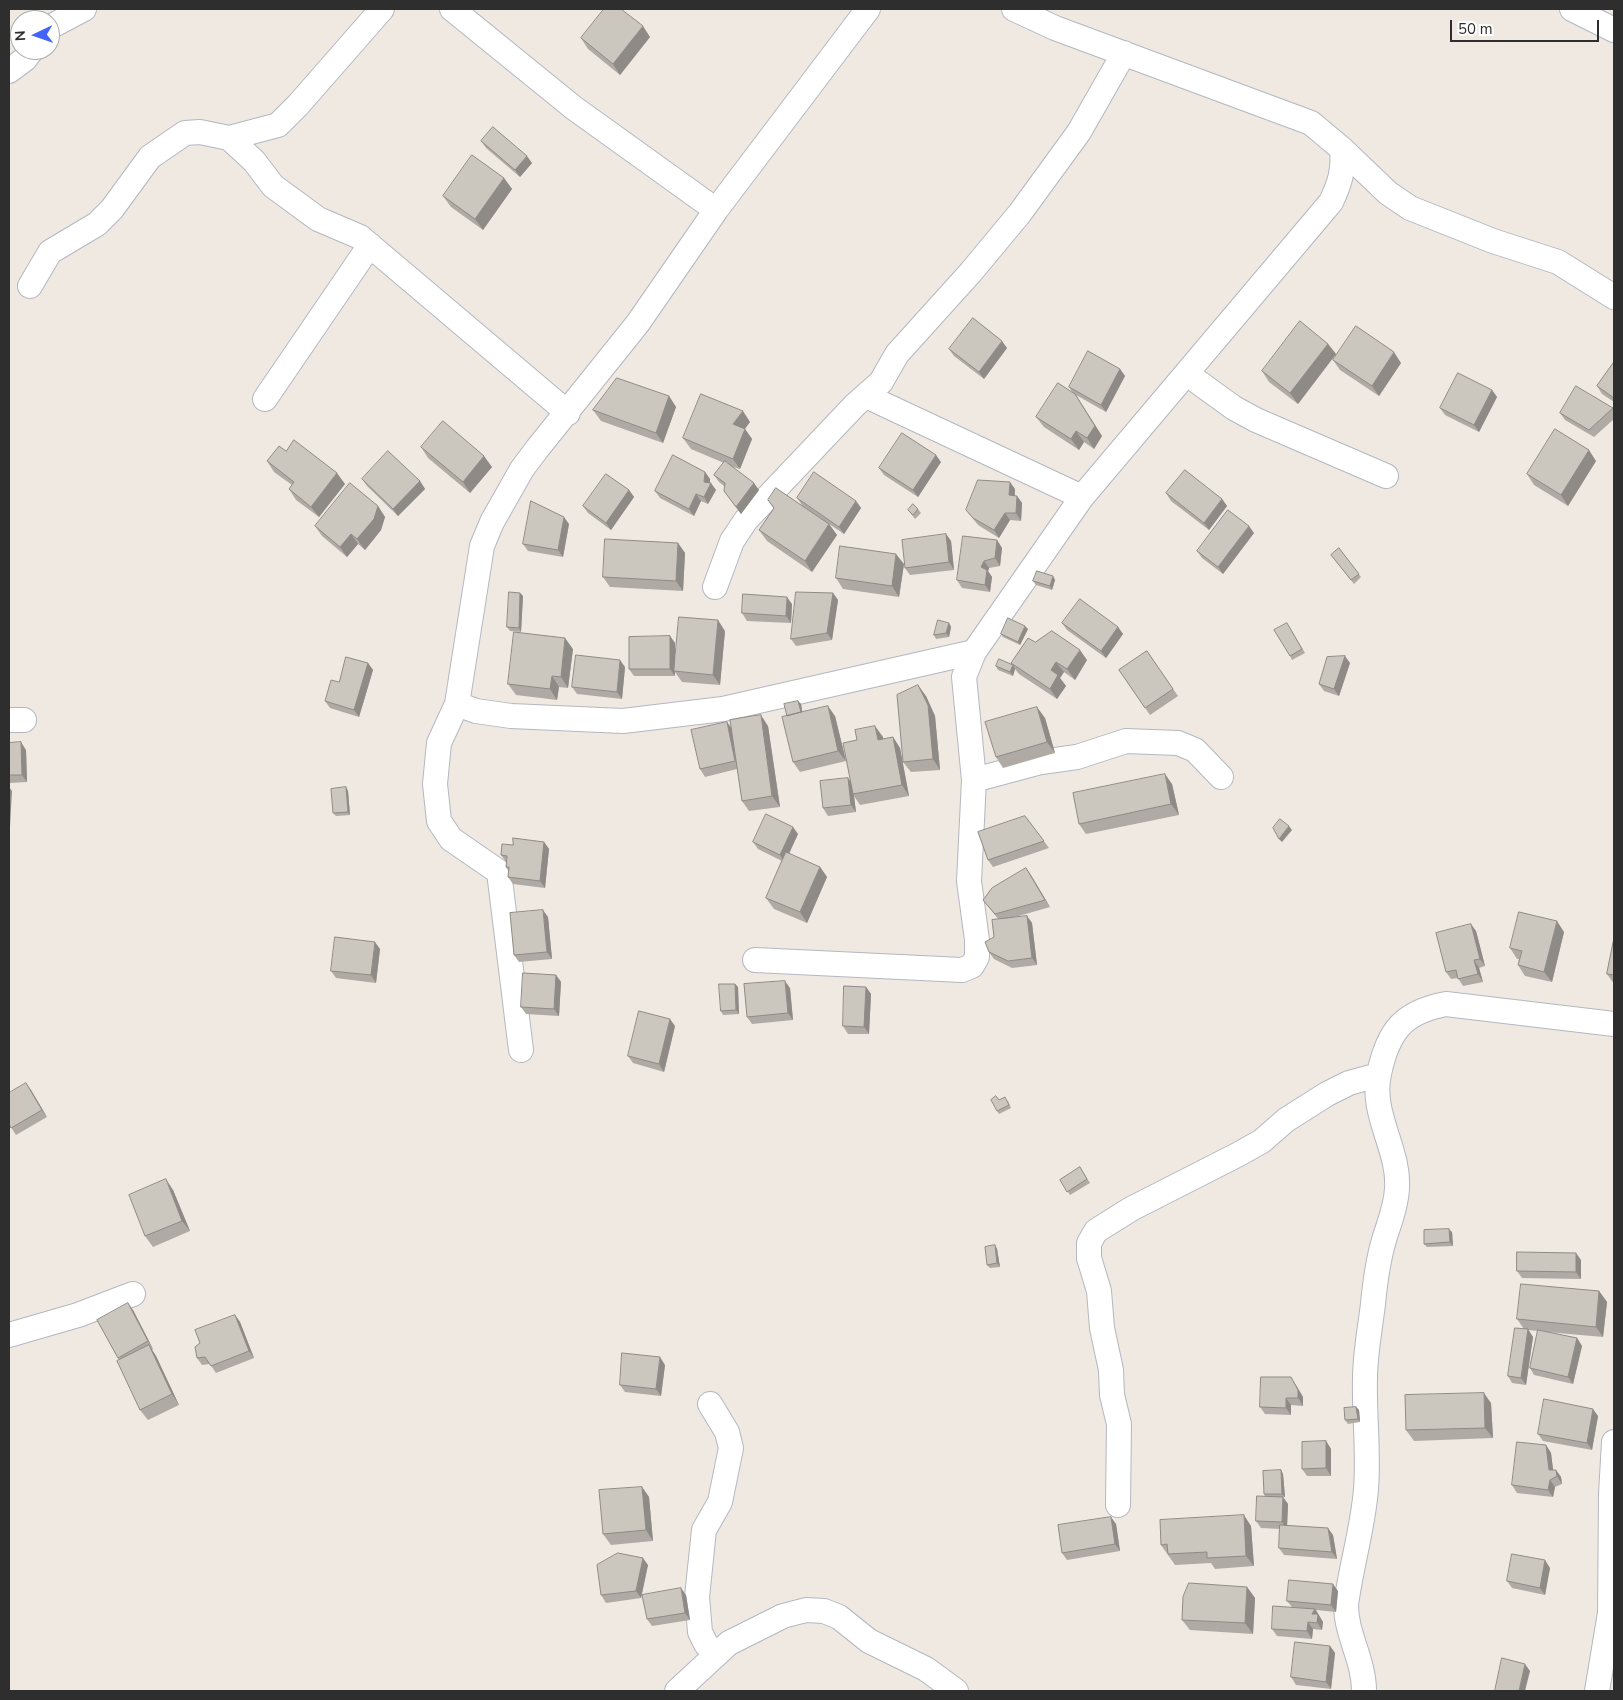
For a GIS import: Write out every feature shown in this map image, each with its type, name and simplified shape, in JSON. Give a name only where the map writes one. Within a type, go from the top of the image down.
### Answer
[{"type":"street","points":[[60,22],[84,9]]},
{"type":"street","points":[[30,286],[50,252],[105,216],[150,157],[185,133],[200,132],[229,138],[273,128],[283,121],[382,9]]},
{"type":"street","points":[[452,9],[574,108],[716,210]]},
{"type":"street","points":[[521,1050],[501,880],[498,872],[451,839],[439,822],[436,810],[435,784],[439,743],[457,704],[482,546],[492,522],[522,469],[638,323],[716,210],[868,9]]},
{"type":"street","points":[[1014,9],[1055,28],[1311,123],[1342,149],[1388,193],[1410,208],[1493,241],[1558,262],[1614,297]]},
{"type":"street","points":[[1572,9],[1614,30]]},
{"type":"street","points":[[715,587],[732,541],[746,520],[881,382],[896,354],[971,272],[1020,213],[1079,132],[1124,54]]},
{"type":"street","points":[[9,71],[24,60]]},
{"type":"street","points":[[229,138],[254,161],[273,186],[318,219],[350,231],[370,245],[568,413]]},
{"type":"street","points":[[1330,202],[1341,181],[1344,165],[1342,149]]},
{"type":"street","points":[[755,960],[962,970],[972,966],[977,957],[977,940],[969,881],[974,780],[964,677],[974,652],[1082,497],[1330,202],[1345,188],[1356,182],[1375,181]]},
{"type":"street","points":[[265,399],[370,245]]},
{"type":"street","points":[[1187,374],[1234,408],[1256,420],[1386,476]]},
{"type":"street","points":[[866,396],[1082,497]]},
{"type":"street","points":[[457,704],[476,711],[511,716],[581,720],[632,720],[724,709],[974,652]]},
{"type":"street","points":[[974,780],[1041,762],[1077,757],[1126,741],[1178,743],[1195,750],[1222,777]]},
{"type":"street","points":[[1364,1691],[1362,1665],[1346,1622],[1346,1605],[1366,1490],[1368,1462],[1364,1378],[1373,1302],[1383,1241],[1396,1208],[1398,1186],[1394,1157],[1381,1116],[1378,1075],[1390,1042],[1398,1026],[1412,1014],[1446,1004],[1614,1024]]},
{"type":"street","points":[[1118,1505],[1119,1424],[1112,1395],[1111,1370],[1102,1328],[1099,1291],[1089,1258],[1089,1243],[1096,1231],[1131,1210],[1262,1141],[1286,1120],[1327,1094],[1349,1083],[1378,1075]]},
{"type":"street","points":[[9,1335],[78,1315],[133,1294]]},
{"type":"street","points":[[710,1404],[727,1432],[730,1448],[720,1502],[704,1530],[697,1597],[700,1632],[706,1644],[715,1654]]},
{"type":"street","points":[[1597,1691],[1610,1614],[1611,1494],[1614,1442]]},
{"type":"street","points":[[677,1691],[728,1642],[783,1616],[806,1610],[824,1611],[839,1617],[876,1645],[926,1669],[956,1691]]},
{"type":"building","points":[[604,9],[621,9],[643,26],[613,64],[581,38]]},
{"type":"building","points":[[493,127],[527,156],[515,170],[481,141]]},
{"type":"building","points":[[472,155],[504,178],[475,219],[443,196]]},
{"type":"building","points":[[973,318],[1002,341],[979,372],[949,349]]},
{"type":"building","points":[[1300,321],[1328,344],[1290,393],[1262,371]]},
{"type":"building","points":[[1356,326],[1394,352],[1372,386],[1333,360]]},
{"type":"building","points":[[1088,351],[1120,369],[1101,405],[1069,387]]},
{"type":"building","points":[[1614,362],[1614,398],[1597,386]]},
{"type":"building","points":[[1458,373],[1492,390],[1474,425],[1440,408]]},
{"type":"building","points":[[617,378],[669,396],[656,433],[593,410]]},
{"type":"building","points":[[1058,383],[1075,394],[1095,426],[1087,438],[1076,431],[1071,439],[1036,417]]},
{"type":"building","points":[[1576,386],[1613,408],[1589,430],[1560,413]]},
{"type":"building","points":[[701,394],[743,411],[733,424],[745,429],[733,459],[683,438]]},
{"type":"building","points":[[443,421],[484,456],[463,482],[421,447]]},
{"type":"building","points":[[1555,429],[1589,450],[1561,495],[1527,474]]},
{"type":"building","points":[[902,433],[936,455],[913,490],[879,468]]},
{"type":"building","points":[[294,440],[337,473],[311,507],[289,489],[294,482],[267,461],[279,446],[286,451]]},
{"type":"building","points":[[388,451],[420,481],[393,509],[362,479]]},
{"type":"building","points":[[673,455],[705,472],[704,482],[711,483],[704,497],[696,494],[689,509],[655,491]]},
{"type":"building","points":[[725,461],[754,483],[736,507],[724,491],[725,483],[714,475]]},
{"type":"building","points":[[1185,470],[1222,499],[1204,523],[1166,493]]},
{"type":"building","points":[[814,472],[856,501],[839,527],[797,498]]},
{"type":"building","points":[[606,474],[629,490],[606,523],[583,506]]},
{"type":"building","points":[[978,480],[1010,482],[1009,495],[1017,496],[1016,513],[1005,513],[994,530],[973,518],[966,510]]},
{"type":"building","points":[[350,483],[378,506],[374,519],[357,539],[351,534],[340,547],[315,526]]},
{"type":"building","points":[[776,488],[829,524],[805,561],[759,530],[774,508],[768,500]]},
{"type":"building","points":[[531,501],[564,517],[558,550],[523,544]]},
{"type":"building","points":[[913,504],[918,509],[913,515],[908,510]]},
{"type":"building","points":[[1228,510],[1249,526],[1218,567],[1197,551]]},
{"type":"building","points":[[946,534],[949,562],[905,568],[902,540]]},
{"type":"building","points":[[963,536],[997,540],[995,558],[984,561],[981,567],[987,570],[985,585],[957,580]]},
{"type":"building","points":[[605,539],[678,543],[676,581],[603,577]]},
{"type":"building","points":[[840,546],[896,554],[892,586],[836,578]]},
{"type":"building","points":[[1339,548],[1359,574],[1351,580],[1331,555]]},
{"type":"building","points":[[1037,571],[1053,576],[1050,586],[1033,581]]},
{"type":"building","points":[[509,592],[520,593],[519,628],[507,627]]},
{"type":"building","points":[[796,592],[833,593],[827,633],[791,639]]},
{"type":"building","points":[[743,594],[787,597],[786,616],[742,613]]},
{"type":"building","points":[[1080,599],[1118,627],[1101,651],[1062,623]]},
{"type":"building","points":[[679,617],[718,620],[713,675],[674,671]]},
{"type":"building","points":[[1008,618],[1025,626],[1018,642],[1001,634]]},
{"type":"building","points":[[938,620],[949,623],[946,633],[934,635]]},
{"type":"building","points":[[1287,623],[1302,649],[1290,656],[1274,630]]},
{"type":"building","points":[[1052,631],[1080,650],[1067,669],[1056,662],[1051,670],[1058,675],[1050,689],[1011,663],[1028,638],[1035,642]]},
{"type":"building","points":[[514,632],[565,638],[561,677],[552,676],[550,689],[508,684]]},
{"type":"building","points":[[670,636],[670,669],[629,669],[629,637]]},
{"type":"building","points":[[1147,651],[1173,689],[1145,708],[1119,670]]},
{"type":"building","points":[[576,655],[620,660],[617,692],[572,687]]},
{"type":"building","points":[[1345,656],[1334,689],[1319,684],[1327,657]]},
{"type":"building","points":[[346,657],[368,663],[354,710],[325,701],[331,680],[339,682]]},
{"type":"building","points":[[999,659],[1013,665],[1010,672],[996,666]]},
{"type":"building","points":[[918,685],[928,705],[933,759],[903,762],[897,695]]},
{"type":"building","points":[[798,701],[801,712],[787,716],[784,704]]},
{"type":"building","points":[[828,706],[838,751],[793,762],[782,717]]},
{"type":"building","points":[[1037,707],[1047,742],[996,757],[985,722]]},
{"type":"building","points":[[761,715],[772,796],[742,801],[730,720]]},
{"type":"building","points":[[727,722],[735,761],[700,769],[691,730]]},
{"type":"building","points":[[875,726],[878,740],[893,737],[902,785],[853,794],[843,743],[857,740],[855,730]]},
{"type":"building","points":[[21,742],[22,775],[9,775],[9,743]]},
{"type":"building","points":[[1165,774],[1171,804],[1079,824],[1073,793]]},
{"type":"building","points":[[848,778],[851,805],[823,808],[820,781]]},
{"type":"building","points":[[346,787],[348,812],[333,813],[331,789]]},
{"type":"building","points":[[766,814],[793,827],[780,855],[753,842]]},
{"type":"building","points":[[1025,816],[1044,841],[988,860],[978,832]]},
{"type":"building","points":[[1280,819],[1289,826],[1279,839],[1273,828]]},
{"type":"building","points":[[513,838],[544,842],[540,881],[508,877],[509,867],[506,867],[507,856],[501,855],[502,844],[513,845]]},
{"type":"building","points":[[786,852],[820,867],[800,912],[766,898]]},
{"type":"building","points":[[1026,868],[1045,900],[995,914],[983,900],[992,888]]},
{"type":"building","points":[[543,910],[547,952],[514,955],[510,913]]},
{"type":"building","points":[[1519,912],[1557,921],[1544,972],[1518,965],[1522,951],[1510,948]]},
{"type":"building","points":[[1027,916],[1032,958],[1008,961],[989,952],[985,942],[994,937],[992,920]]},
{"type":"building","points":[[1471,924],[1480,959],[1474,960],[1478,974],[1458,979],[1456,970],[1446,972],[1436,933]]},
{"type":"building","points":[[335,937],[375,942],[371,975],[331,971]]},
{"type":"building","points":[[1614,938],[1614,975],[1607,974]]},
{"type":"building","points":[[523,973],[556,975],[554,1009],[521,1007]]},
{"type":"building","points":[[785,981],[788,1013],[747,1017],[744,984]]},
{"type":"building","points":[[719,984],[735,984],[736,1010],[721,1011]]},
{"type":"building","points":[[844,986],[866,987],[864,1027],[843,1026]]},
{"type":"building","points":[[639,1011],[670,1019],[659,1064],[628,1056]]},
{"type":"building","points":[[26,1083],[42,1110],[11,1128],[9,1124],[9,1093]]},
{"type":"building","points":[[996,1096],[999,1100],[1005,1097],[1009,1105],[997,1111],[991,1100]]},
{"type":"building","points":[[1080,1167],[1087,1179],[1067,1192],[1060,1180]]},
{"type":"building","points":[[166,1179],[182,1221],[145,1236],[129,1195]]},
{"type":"building","points":[[1449,1229],[1450,1242],[1424,1244],[1424,1230]]},
{"type":"building","points":[[995,1245],[997,1263],[987,1265],[985,1247]]},
{"type":"building","points":[[1517,1252],[1576,1253],[1576,1272],[1517,1271]]},
{"type":"building","points":[[1521,1284],[1599,1291],[1596,1327],[1517,1319]]},
{"type":"building","points":[[128,1303],[148,1341],[118,1358],[97,1320]]},
{"type":"building","points":[[235,1315],[249,1351],[211,1366],[205,1357],[197,1358],[195,1347],[200,1343],[195,1330]]},
{"type":"building","points":[[1515,1328],[1528,1329],[1521,1378],[1508,1376]]},
{"type":"building","points":[[1538,1330],[1577,1338],[1568,1377],[1530,1368]]},
{"type":"building","points":[[149,1345],[172,1394],[140,1410],[117,1361]]},
{"type":"building","points":[[622,1353],[660,1357],[656,1389],[620,1385]]},
{"type":"building","points":[[1261,1377],[1291,1377],[1298,1390],[1298,1398],[1286,1398],[1286,1408],[1260,1407]]},
{"type":"building","points":[[1484,1393],[1485,1428],[1406,1430],[1405,1395]]},
{"type":"building","points":[[1544,1399],[1593,1409],[1587,1443],[1538,1434]]},
{"type":"building","points":[[1356,1407],[1358,1419],[1345,1420],[1344,1408]]},
{"type":"building","points":[[1326,1441],[1326,1468],[1302,1469],[1302,1442]]},
{"type":"building","points":[[1517,1442],[1546,1445],[1549,1470],[1556,1470],[1557,1476],[1550,1480],[1548,1490],[1512,1485]]},
{"type":"building","points":[[1281,1470],[1282,1494],[1264,1494],[1263,1471]]},
{"type":"building","points":[[642,1487],[646,1530],[603,1534],[599,1490]]},
{"type":"building","points":[[1257,1496],[1283,1497],[1282,1522],[1256,1521]]},
{"type":"building","points":[[1244,1515],[1246,1556],[1207,1558],[1207,1552],[1168,1554],[1167,1544],[1161,1545],[1160,1520]]},
{"type":"building","points":[[1111,1517],[1115,1544],[1062,1553],[1058,1525]]},
{"type":"building","points":[[1280,1525],[1328,1528],[1332,1552],[1279,1548]]},
{"type":"building","points":[[618,1553],[643,1558],[636,1591],[601,1595],[597,1565]]},
{"type":"building","points":[[1512,1554],[1545,1560],[1540,1588],[1507,1581]]},
{"type":"building","points":[[1289,1580],[1333,1584],[1331,1605],[1287,1601]]},
{"type":"building","points":[[1189,1583],[1247,1587],[1245,1623],[1182,1620],[1183,1597]]},
{"type":"building","points":[[681,1588],[685,1613],[647,1619],[642,1595]]},
{"type":"building","points":[[1273,1606],[1315,1609],[1312,1614],[1318,1614],[1317,1623],[1308,1622],[1307,1631],[1272,1629]]},
{"type":"building","points":[[1295,1642],[1330,1646],[1326,1682],[1291,1677]]},
{"type":"building","points":[[1502,1658],[1525,1664],[1519,1691],[1495,1691]]}]
